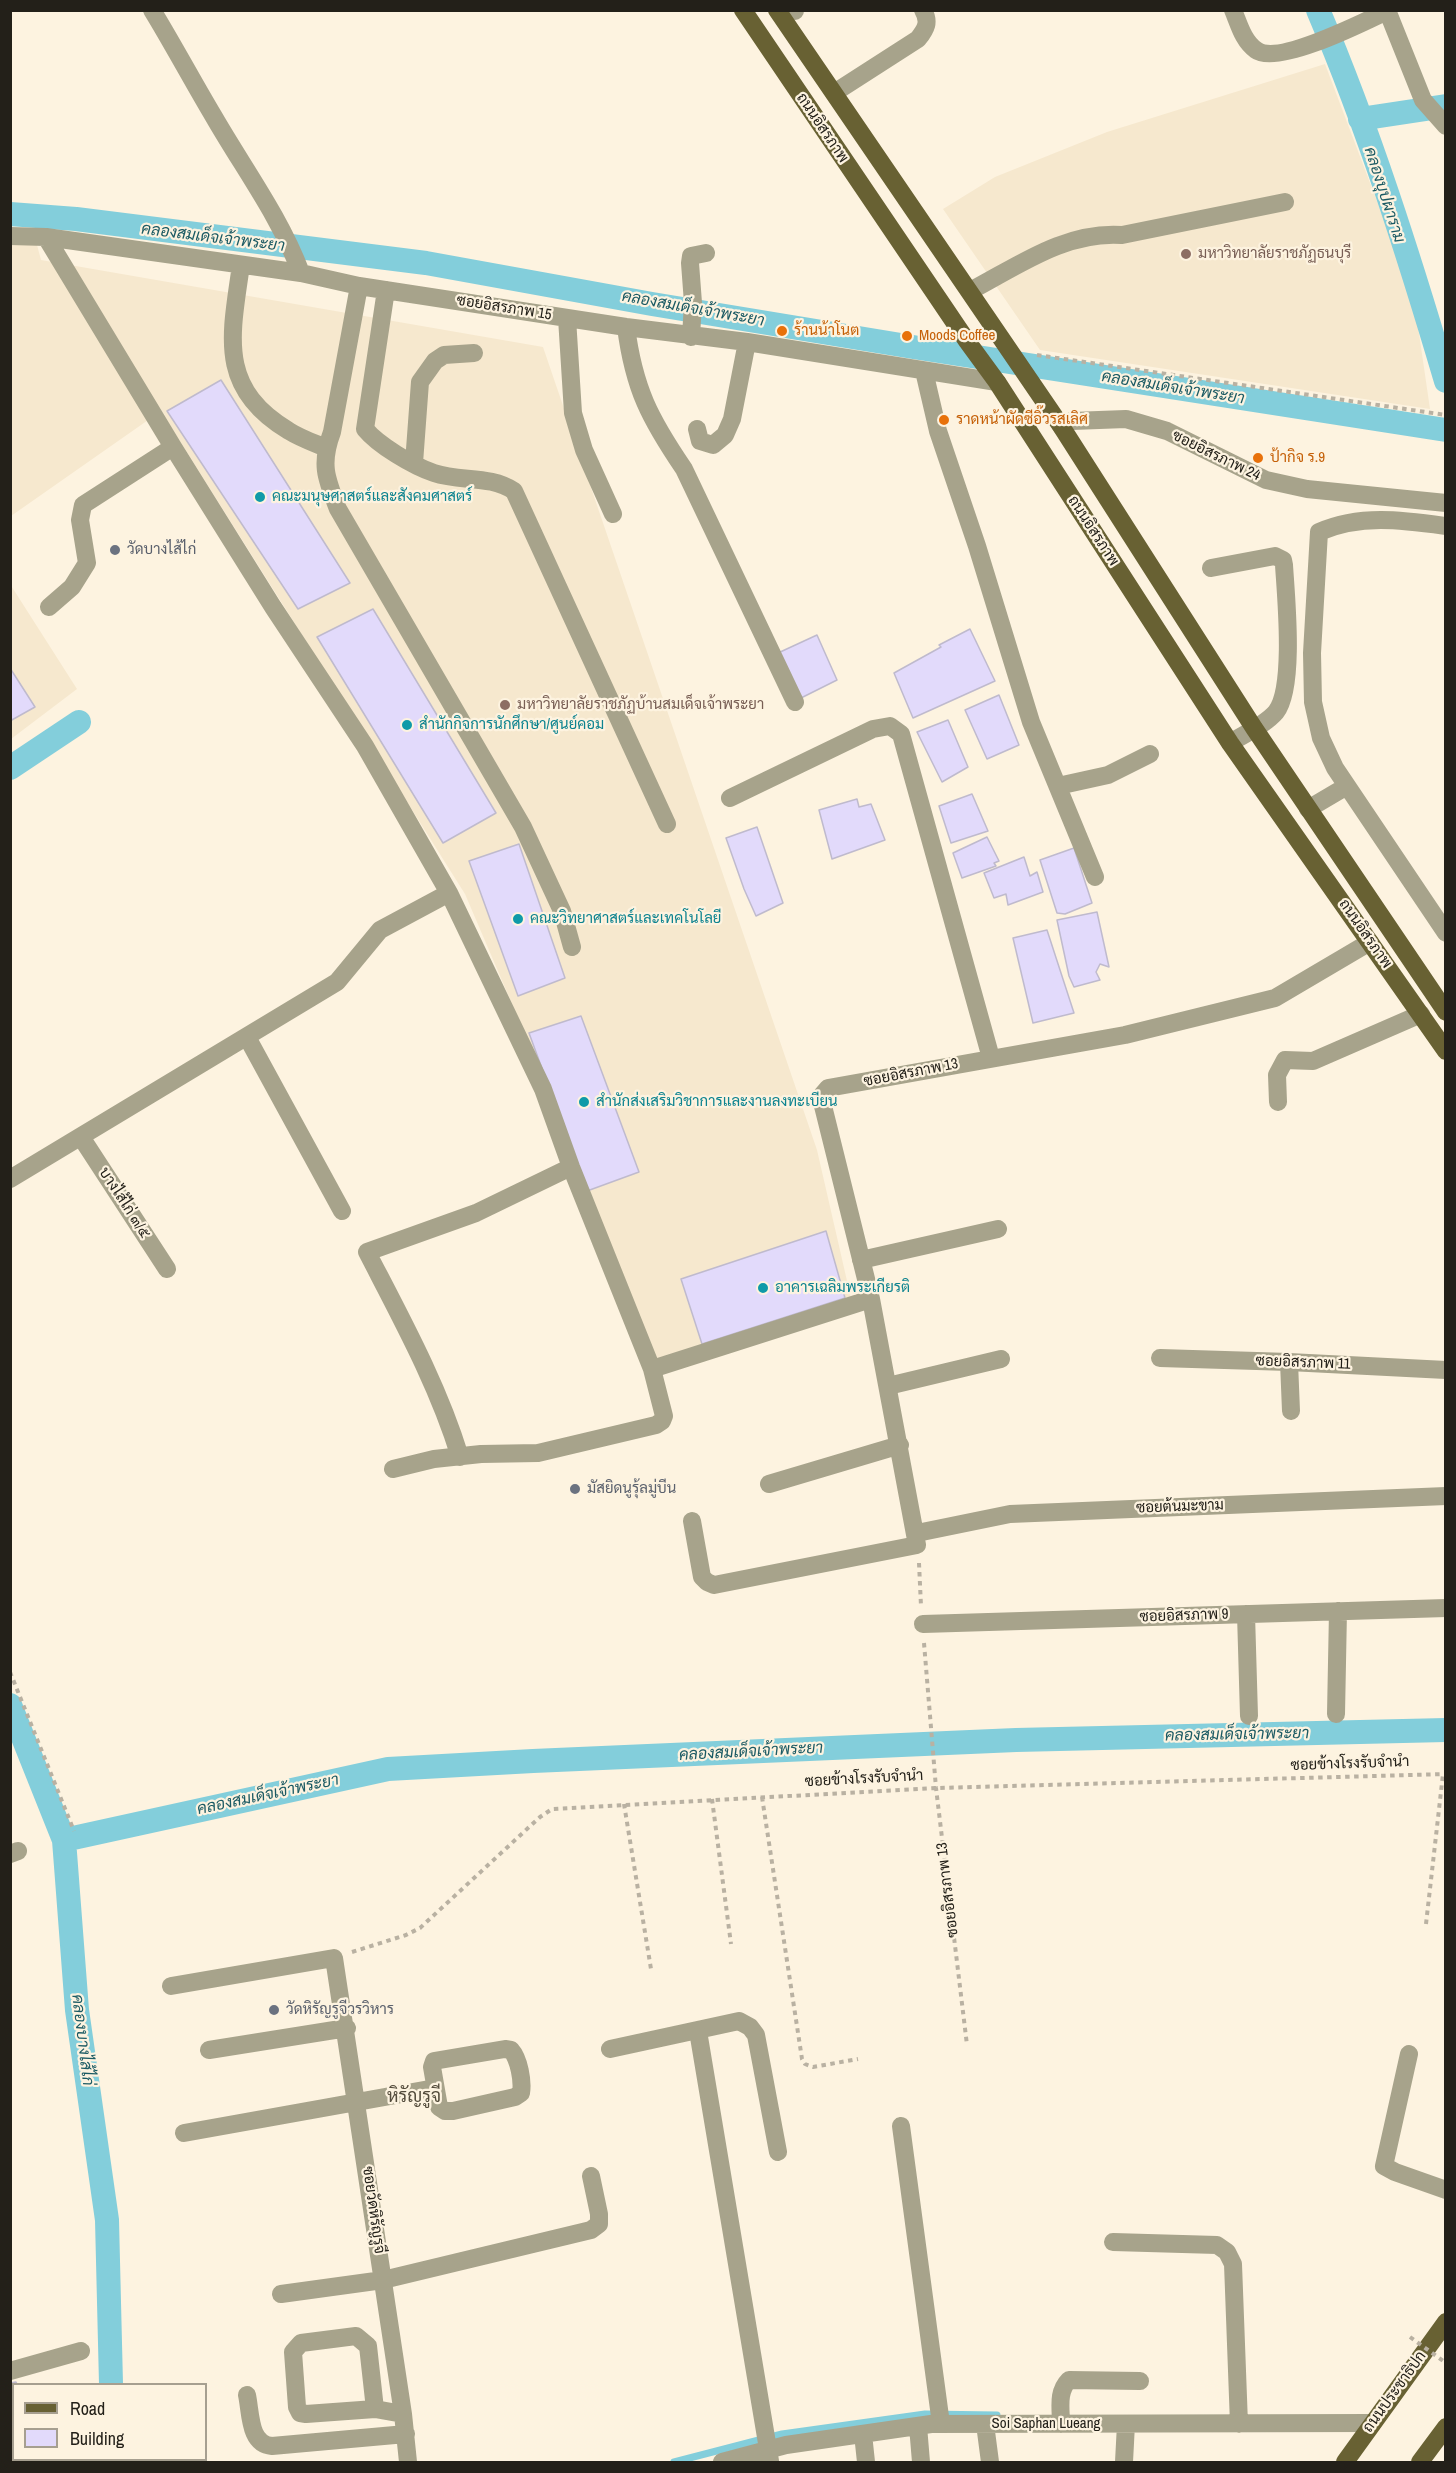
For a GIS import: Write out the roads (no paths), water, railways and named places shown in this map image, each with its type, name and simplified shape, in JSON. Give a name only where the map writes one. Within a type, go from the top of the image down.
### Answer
[{"type":"main road","name":"ถนนอิสรภาพ","points":[[743,10],[997,382],[1230,743],[1446,1051]]},
{"type":"main road","points":[[777,10],[1061,426],[1254,728],[1446,1012]]},
{"type":"main road","name":"ถนนประชาธิปก","points":[[1345,2463],[1446,2322]]},
{"type":"main road","points":[[1420,2463],[1442,2436]]},
{"type":"street","points":[[153,10],[284,234],[295,254],[301,273]]},
{"type":"street","points":[[834,93],[918,39],[926,28],[927,18],[923,10]]},
{"type":"street","points":[[1233,10],[1244,38],[1257,52],[1269,54],[1325,39],[1387,11],[1423,100],[1446,126]]},
{"type":"street","points":[[970,291],[1053,246],[1080,238],[1104,234],[1122,235],[1285,202]]},
{"type":"street","name":"ซอยอิสรภาพ 15","points":[[10,236],[46,237],[301,273],[386,291],[626,327],[692,320],[747,342],[997,382]]},
{"type":"street","points":[[46,237],[173,447],[280,617],[365,746],[450,893],[543,1089],[571,1167],[652,1369],[664,1416],[663,1421],[656,1425],[538,1453],[434,1459],[393,1470]]},
{"type":"street","points":[[692,320],[691,256],[706,254]]},
{"type":"street","points":[[241,265],[232,332],[233,355],[241,386],[258,407],[288,431],[329,440],[365,429]]},
{"type":"street","points":[[359,286],[329,440],[326,477],[338,509],[523,827],[562,911],[572,947]]},
{"type":"street","points":[[386,291],[365,429],[374,441],[434,473],[502,482],[514,491],[668,824]]},
{"type":"street","points":[[567,318],[573,413],[584,450],[613,514]]},
{"type":"street","points":[[626,327],[630,362],[642,399],[663,439],[684,469],[795,702]]},
{"type":"street","points":[[697,429],[700,441],[713,444],[725,435],[732,419],[747,342]]},
{"type":"street","points":[[414,463],[420,382],[435,361],[444,355],[474,353]]},
{"type":"street","points":[[924,371],[938,431],[977,546],[1031,722],[1095,877]]},
{"type":"street","name":"ซอยอิสรภาพ 24","points":[[1061,426],[1072,421],[1126,419],[1167,431],[1266,480],[1307,489],[1446,503]]},
{"type":"street","points":[[49,608],[72,587],[87,563],[80,520],[83,506],[173,447]]},
{"type":"street","points":[[1446,526],[1367,519],[1335,525],[1318,532],[1312,653],[1313,702],[1321,738],[1335,768],[1446,933]]},
{"type":"street","points":[[1212,568],[1275,556],[1283,560],[1288,663],[1286,682],[1277,711],[1230,743]]},
{"type":"street","points":[[730,798],[873,729],[890,726],[901,734],[991,1058]]},
{"type":"street","points":[[1058,786],[1108,775],[1150,754]]},
{"type":"street","points":[[1308,809],[1347,786]]},
{"type":"street","points":[[10,1179],[337,982],[380,930],[450,893]]},
{"type":"street","name":"ซอยอิสรภาพ 13","points":[[917,1539],[871,1299],[822,1095],[828,1088],[1125,1035],[1275,998],[1370,942]]},
{"type":"street","points":[[1278,1102],[1277,1076],[1285,1060],[1313,1061],[1421,1014]]},
{"type":"street","points":[[247,1037],[342,1211]]},
{"type":"street","name":"บางไส้ไก่ ๓/๕","points":[[81,1137],[167,1269]]},
{"type":"street","points":[[460,1457],[453,1435],[411,1339],[367,1252],[476,1213],[571,1167]]},
{"type":"street","points":[[861,1260],[998,1229]]},
{"type":"street","points":[[652,1369],[871,1299]]},
{"type":"street","name":"ซอยอิสรภาพ 11","points":[[1160,1358],[1446,1370]]},
{"type":"street","points":[[888,1386],[1001,1359]]},
{"type":"street","points":[[1289,1362],[1291,1411]]},
{"type":"street","points":[[769,1484],[900,1445]]},
{"type":"street","name":"ซอยต้นมะขาม","points":[[692,1521],[702,1577],[714,1585],[917,1539],[1010,1514],[1446,1496]]},
{"type":"street","name":"ซอยอิสรภาพ 9","points":[[922,1624],[1446,1608]]},
{"type":"street","points":[[1336,1714],[1338,1611]]},
{"type":"street","points":[[1246,1614],[1249,1716]]},
{"type":"street","name":"ซอยวัดหิรัญรูจี","points":[[171,1986],[334,1958],[406,2434],[408,2463]]},
{"type":"street","points":[[610,2049],[739,2021],[750,2027],[756,2035],[778,2152]]},
{"type":"street","points":[[209,2050],[346,2028]]},
{"type":"street","points":[[698,2031],[769,2456]]},
{"type":"street","points":[[505,2049],[511,2049],[515,2055],[522,2086],[521,2093],[515,2097],[453,2111],[445,2111],[439,2107],[435,2088],[432,2067],[434,2061],[505,2049]]},
{"type":"street","points":[[1409,2054],[1384,2166],[1446,2190]]},
{"type":"street","points":[[184,2133],[435,2088]]},
{"type":"street","points":[[901,2126],[941,2424]]},
{"type":"street","points":[[281,2294],[383,2280],[591,2230],[599,2224],[599,2214],[591,2176]]},
{"type":"street","points":[[1113,2242],[1217,2245],[1227,2252],[1233,2264],[1239,2424]]},
{"type":"street","points":[[375,2409],[368,2346],[362,2340],[356,2336],[301,2343],[296,2346],[293,2352],[297,2407],[300,2413],[375,2409],[403,2414]]},
{"type":"street","points":[[10,2371],[81,2351]]},
{"type":"street","points":[[1061,2424],[1060,2396],[1063,2386],[1069,2380],[1140,2381]]},
{"type":"street","points":[[247,2395],[255,2437],[263,2445],[406,2434]]},
{"type":"street","name":"Soi Saphan Lueang","points":[[722,2463],[769,2456],[863,2434],[941,2424],[1373,2423]]},
{"type":"street","points":[[985,2424],[990,2463]]},
{"type":"street","points":[[1124,2463],[1126,2424]]},
{"type":"street","points":[[918,2426],[921,2463]]},
{"type":"street","points":[[863,2434],[866,2463]]},
{"type":"waterway","name":"คลองบุปผาราม","points":[[1318,10],[1337,55],[1387,194],[1446,381]]},
{"type":"waterway","points":[[1360,119],[1446,106]]},
{"type":"waterway","name":"คลองสมเด็จเจ้าพระยา","points":[[10,214],[76,219],[426,263],[652,304],[913,347],[1446,430]]},
{"type":"waterway","points":[[10,768],[79,722]]},
{"type":"waterway","name":"คลองบางไส้ไก่","points":[[10,1705],[64,1840],[77,2010],[107,2220],[111,2383]]},
{"type":"waterway","name":"คลองสมเด็จเจ้าพระยา","points":[[64,1840],[388,1769],[1016,1740],[1446,1730]]},
{"type":"waterway","points":[[674,2462],[782,2434],[925,2414],[997,2415]]},
{"type":"place","name":"มหาวิทยาลัยราชภัฏธนบุรี","points":[[1186,254]]},
{"type":"place","name":"ร้านน้าโนต","points":[[782,331]]},
{"type":"place","name":"Moods Coffee","points":[[907,336]]},
{"type":"place","name":"ราดหน้าผัดซีอิ๊วรสเลิศ","points":[[944,420]]},
{"type":"place","name":"ป้ากิจ ร.9","points":[[1258,458]]},
{"type":"place","name":"คณะมนุษศาสตร์และสังคมศาสตร์","points":[[260,497]]},
{"type":"place","name":"วัดบางไส้ไก่","points":[[115,550]]},
{"type":"place","name":"มหาวิทยาลัยราชภัฏบ้านสมเด็จเจ้าพระยา","points":[[505,705]]},
{"type":"place","name":"สำนักกิจการนักศึกษา/ศูนย์คอม","points":[[407,725]]},
{"type":"place","name":"คณะวิทยาศาสตร์และเทคโนโลยี","points":[[518,919]]},
{"type":"place","name":"สำนักส่งเสริมวิชาการและงานลงทะเบียน","points":[[584,1102]]},
{"type":"place","name":"อาคารเฉลิมพระเกียรติ","points":[[763,1288]]},
{"type":"place","name":"มัสยิดนูรุ้ลมู่บีน","points":[[575,1489]]},
{"type":"place","name":"วัดหิรัญรูจีวรวิหาร","points":[[274,2010]]},
{"type":"district","name":"หิรัญรูจี","points":[[414,2097]]}]
